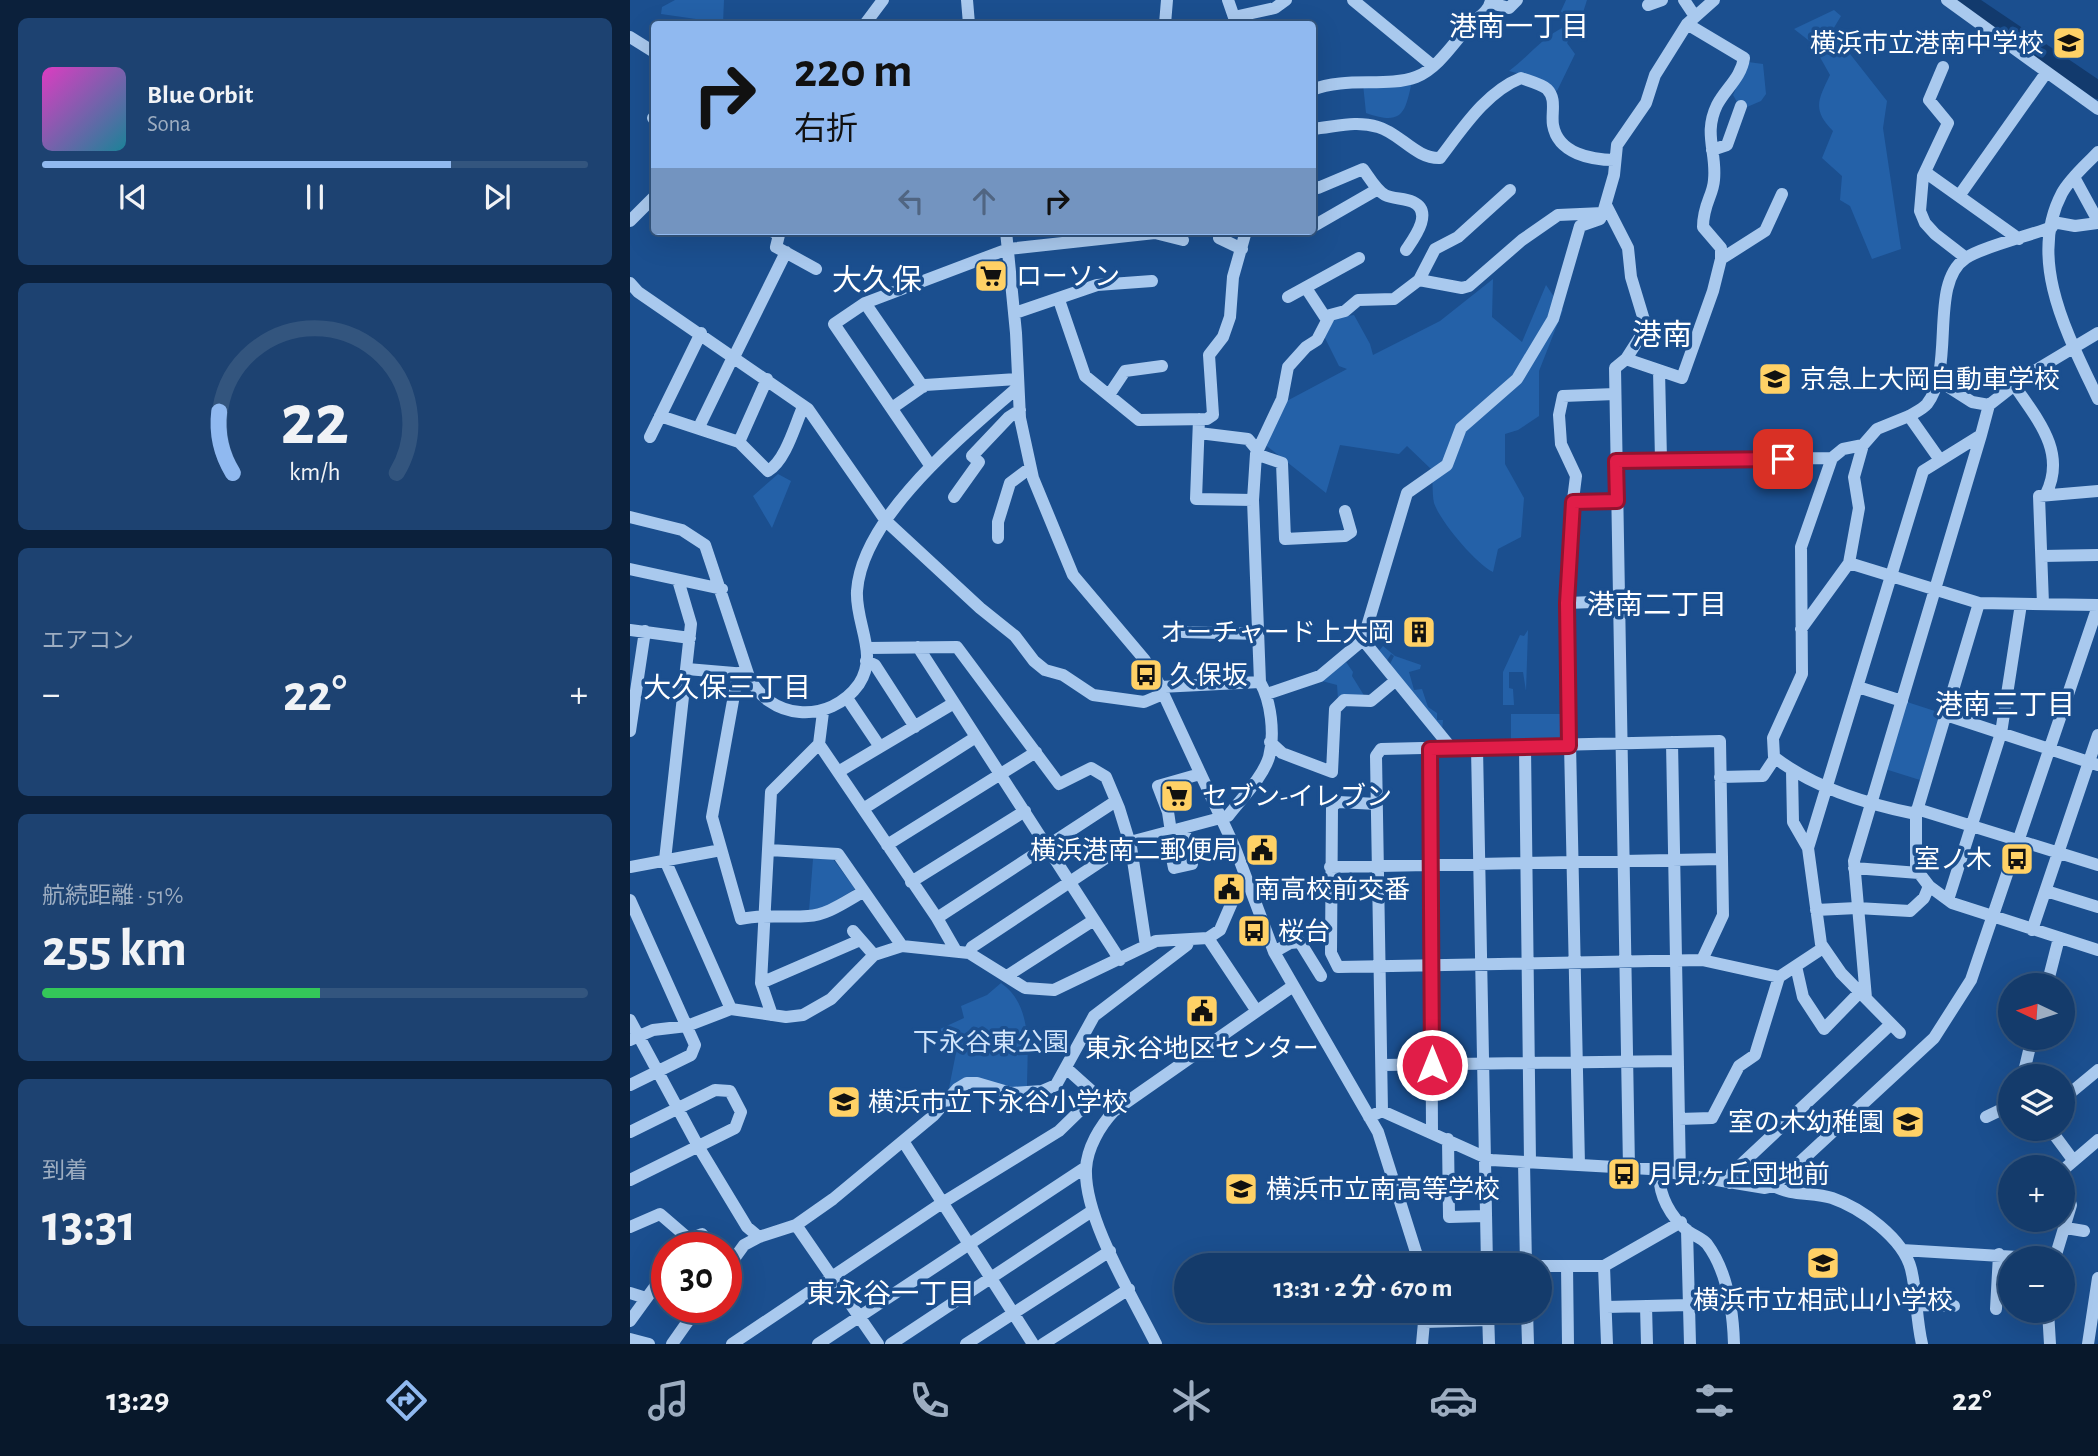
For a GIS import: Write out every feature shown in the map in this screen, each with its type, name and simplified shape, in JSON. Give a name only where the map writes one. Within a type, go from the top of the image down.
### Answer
[{"type":"street","points":[[867,21],[883,0]]},
{"type":"street","points":[[967,0],[969,21]]},
{"type":"street","points":[[1165,21],[1167,0]]},
{"type":"street","points":[[1228,0],[1235,21],[1275,8],[1286,0]]},
{"type":"street","points":[[1353,0],[1433,66]]},
{"type":"street","points":[[1316,88],[1326,84],[1416,77],[1433,66],[1476,18],[1486,12],[1491,1],[1509,8],[1517,0]]},
{"type":"street","points":[[1648,5],[1662,0]]},
{"type":"street","points":[[1626,359],[1682,378],[1713,291],[1721,259],[1721,248],[1703,227],[1703,208],[1715,181],[1709,133],[1717,105],[1742,71],[1744,58],[1691,20],[1684,0]]},
{"type":"street","points":[[1267,694],[1321,676],[1363,640],[1407,493],[1447,465],[1461,428],[1517,379],[1553,319],[1580,226],[1600,219],[1617,145],[1646,103],[1655,75],[1691,20],[1714,0]]},
{"type":"street","points":[[1947,0],[2098,109]]},
{"type":"street","points":[[630,37],[651,50]]},
{"type":"street","points":[[1943,67],[1929,100],[1948,123],[1925,172],[1920,211],[1925,223],[1966,258]]},
{"type":"street","points":[[1959,196],[2046,73]]},
{"type":"street","points":[[1316,128],[1350,122],[1379,127],[1429,158],[1440,158],[1482,106],[1505,85],[1521,78],[1546,88],[1553,98],[1555,132],[1567,146],[1579,155],[1594,160],[1615,160]]},
{"type":"street","points":[[1712,150],[1727,145],[1741,106]]},
{"type":"street","points":[[2098,152],[2074,177],[2056,207],[2052,224],[2051,282],[2073,345],[2098,399]]},
{"type":"street","points":[[1316,187],[1363,169],[1386,195],[1419,206],[1423,215],[1419,230],[1406,250]]},
{"type":"street","points":[[1925,172],[2019,239]]},
{"type":"street","points":[[1800,629],[1849,563],[1859,509],[1854,477],[1863,445],[1877,429],[1909,416],[1927,404],[1944,342],[1948,279],[1966,258],[2052,224],[2075,226],[2098,222],[2074,177]]},
{"type":"street","points":[[1316,225],[1378,189]]},
{"type":"street","points":[[962,952],[1130,842],[1228,816],[1265,764],[1270,743],[1267,694],[1260,682],[1253,500],[1257,453],[1282,399],[1288,367],[1306,347],[1317,340],[1330,315],[1345,311],[1358,300],[1394,299],[1419,280],[1435,250],[1458,237],[1510,190]]},
{"type":"street","points":[[1721,259],[1765,231],[1782,194]]},
{"type":"street","points":[[630,221],[651,200]]},
{"type":"street","points":[[1419,280],[1462,288],[1469,286],[1522,240],[1558,215],[1604,209]]},
{"type":"street","points":[[1604,209],[1628,248],[1631,277],[1644,320],[1642,334],[1626,359],[1615,368],[1629,1168]]},
{"type":"street","points":[[779,235],[776,247],[816,269]]},
{"type":"street","points":[[1006,235],[1015,313],[1020,410],[1030,468],[1073,575],[1144,659],[1161,691],[1221,820],[1273,952],[1386,1151],[1416,1253]]},
{"type":"street","points":[[930,465],[834,324],[865,303],[1008,249],[1130,235]]},
{"type":"street","points":[[1166,235],[1183,240]]},
{"type":"street","points":[[1214,235],[1242,249]]},
{"type":"street","points":[[1059,300],[1085,376],[1139,420],[1199,419],[1213,415],[1209,355],[1223,337],[1230,317],[1233,277],[1245,235]]},
{"type":"street","points":[[699,427],[786,252]]},
{"type":"street","points":[[1288,298],[1359,258]]},
{"type":"street","points":[[1015,313],[1097,285],[1152,281]]},
{"type":"street","points":[[631,287],[808,409],[886,521],[980,608],[1015,636],[1034,661],[1045,670],[1063,675],[1093,695],[1144,702],[1161,691],[1260,682]]},
{"type":"street","points":[[1306,288],[1327,320]]},
{"type":"street","points":[[865,303],[923,387]]},
{"type":"street","points":[[1863,995],[1854,868],[1869,805],[1989,405],[2073,345],[2098,333]]},
{"type":"street","points":[[650,437],[701,334]]},
{"type":"street","points":[[1109,395],[1125,371],[1162,366]]},
{"type":"street","points":[[1659,370],[1661,460]]},
{"type":"street","points":[[739,442],[767,379]]},
{"type":"street","points":[[1936,379],[1972,402],[1989,405]]},
{"type":"street","points":[[892,408],[923,387],[1018,383]]},
{"type":"street","points":[[630,517],[682,530],[699,539],[711,555],[743,674],[770,703],[792,711],[823,712],[848,698],[861,682],[868,648],[857,593],[869,554],[886,521],[930,465],[1018,383]]},
{"type":"street","points":[[2014,385],[2042,425],[2052,449],[2054,468],[2046,494]]},
{"type":"street","points":[[1579,1165],[1567,603],[1576,476],[1561,444],[1559,415],[1563,396],[1615,394]]},
{"type":"street","points":[[660,416],[739,442],[768,471],[774,467],[803,407]]},
{"type":"street","points":[[954,497],[979,462],[972,456],[1009,417],[1020,410]]},
{"type":"street","points":[[1909,416],[1940,460]]},
{"type":"street","points":[[1199,419],[1196,499],[1253,500]]},
{"type":"street","points":[[1199,433],[1248,439],[1257,453],[1282,463],[1285,539],[1345,536],[1351,532],[1345,511]]},
{"type":"street","points":[[1808,848],[1923,471],[1981,435]]},
{"type":"street","points":[[1863,445],[1843,450],[1832,458],[1801,547],[1802,674],[1773,738],[1776,758],[1792,771],[1869,805],[1916,811],[2098,865]]},
{"type":"street","points":[[1616,461],[1832,458]]},
{"type":"street","points":[[998,538],[998,522],[1010,483],[1030,468]]},
{"type":"street","points":[[2043,604],[2039,496],[2098,491]]},
{"type":"street","points":[[1573,502],[1617,501]]},
{"type":"street","points":[[2042,556],[2098,555]]},
{"type":"street","points":[[1369,1117],[1382,1111],[1484,1157],[1660,1171],[1765,1188],[1774,1186],[1934,1038],[1970,981],[2098,606],[1979,603],[1849,563]]},
{"type":"street","points":[[630,569],[722,589]]},
{"type":"street","points":[[678,580],[691,624],[665,860],[731,1009]]},
{"type":"street","points":[[1567,603],[1619,601]]},
{"type":"street","points":[[1979,603],[1916,811],[1916,869],[1929,886],[1948,901],[2098,950]]},
{"type":"street","points":[[1948,901],[2001,733],[2021,604]]},
{"type":"street","points":[[630,630],[690,639]]},
{"type":"street","points":[[630,731],[645,631]]},
{"type":"street","points":[[1183,632],[1258,634]]},
{"type":"street","points":[[1363,640],[1452,749]]},
{"type":"street","points":[[918,647],[1120,960]]},
{"type":"street","points":[[868,648],[957,647],[1059,784],[1091,768],[1106,777],[1130,842],[1146,946]]},
{"type":"street","points":[[866,661],[875,665],[915,727]]},
{"type":"street","points":[[687,668],[743,674]]},
{"type":"street","points":[[743,674],[712,817],[741,919],[764,914],[807,916],[825,913],[863,892]]},
{"type":"street","points":[[1270,743],[1282,753],[1332,772],[1335,709],[1345,701],[1371,701],[1395,681]]},
{"type":"street","points":[[1858,687],[1902,701]]},
{"type":"street","points":[[848,698],[880,747]]},
{"type":"street","points":[[838,772],[954,703]]},
{"type":"street","points":[[772,1015],[761,984],[771,792],[819,744],[823,712]]},
{"type":"street","points":[[1946,715],[2094,763]]},
{"type":"street","points":[[2032,930],[2058,852],[2094,763],[2098,735]]},
{"type":"street","points":[[863,809],[976,737]]},
{"type":"street","points":[[1382,1111],[1382,967],[1376,756],[1381,750],[1720,741],[1723,915],[1702,960]]},
{"type":"street","points":[[1672,742],[1680,1176]]},
{"type":"street","points":[[819,744],[911,882],[962,952]]},
{"type":"street","points":[[1525,747],[1528,1063],[1526,1253]]},
{"type":"street","points":[[1477,748],[1487,1253]]},
{"type":"street","points":[[1430,749],[1432,1132]]},
{"type":"street","points":[[887,845],[1037,752]]},
{"type":"street","points":[[1720,777],[1763,776],[1776,758]]},
{"type":"street","points":[[1730,1183],[1731,1173],[1896,1029],[1823,948],[1808,848],[1793,822],[1792,771]]},
{"type":"street","points":[[1174,831],[1158,786],[1200,774]]},
{"type":"street","points":[[937,918],[1116,801]]},
{"type":"street","points":[[1377,804],[1338,802],[1332,806],[1331,953],[1338,967],[1702,960],[1779,977]]},
{"type":"street","points":[[911,882],[1025,811]]},
{"type":"street","points":[[630,867],[722,850]]},
{"type":"street","points":[[769,850],[838,854],[902,946]]},
{"type":"street","points":[[1330,867],[1721,859]]},
{"type":"street","points":[[1854,868],[1919,873]]},
{"type":"street","points":[[634,1038],[653,1030],[687,1026],[731,1009],[772,1015],[803,1015],[831,999],[874,955],[902,946],[962,952],[1025,988],[1054,990],[1156,941],[1208,938],[1225,923],[1236,892],[1246,880]]},
{"type":"street","points":[[1816,910],[1857,908],[1910,911],[1924,898],[1929,886]]},
{"type":"street","points":[[2046,891],[2098,907]]},
{"type":"street","points":[[630,900],[695,1045],[691,1055],[630,1085]]},
{"type":"street","points":[[1007,976],[1094,920]]},
{"type":"street","points":[[761,984],[856,936],[874,955]]},
{"type":"street","points":[[1208,938],[1256,1010]]},
{"type":"street","points":[[2050,973],[2059,938]]},
{"type":"street","points":[[742,1248],[759,1237],[796,1225],[833,1199],[967,1083],[977,1083],[1011,1093],[1042,1091],[1056,1086],[1094,1016],[1187,945],[1189,940]]},
{"type":"street","points":[[1273,952],[1290,943],[1300,942],[1321,976]]},
{"type":"street","points":[[1679,1119],[1712,1118],[1739,1066],[1755,1055],[1779,977],[1823,948]]},
{"type":"street","points":[[1796,966],[1803,997],[1825,1029],[1863,995]]},
{"type":"street","points":[[1156,1344],[1092,1211],[1086,1167],[1101,1125],[1114,1111],[1293,986]]},
{"type":"street","points":[[630,1020],[634,1038],[657,1072],[698,1146],[747,1227],[759,1237]]},
{"type":"street","points":[[1382,1065],[1678,1061]]},
{"type":"street","points":[[1066,1068],[1114,1111]]},
{"type":"street","points":[[2075,1089],[2098,1070]]},
{"type":"street","points":[[630,1132],[715,1090],[730,1091],[741,1112],[736,1128],[630,1180]]},
{"type":"street","points":[[732,1344],[942,1203],[1059,1130],[1096,1095]]},
{"type":"street","points":[[1986,1117],[1998,1111]]},
{"type":"street","points":[[1448,1139],[1449,1217],[1485,1216]]},
{"type":"street","points":[[2075,1159],[2098,1140]]},
{"type":"street","points":[[903,1141],[1033,1344]]},
{"type":"street","points":[[818,1344],[1086,1167]]},
{"type":"street","points":[[1660,1171],[1658,1184],[1665,1204],[1684,1226],[1706,1242],[1715,1258],[1733,1310],[1734,1344]]},
{"type":"street","points":[[1774,1186],[1783,1191],[1832,1198],[1855,1209],[1902,1250],[1911,1270],[1916,1305],[1917,1343]]},
{"type":"street","points":[[891,1344],[1092,1211]]},
{"type":"street","points":[[630,1227],[660,1214],[676,1232]]},
{"type":"street","points":[[796,1225],[878,1344]]},
{"type":"street","points":[[1552,1266],[1604,1266],[1684,1226]]},
{"type":"street","points":[[1684,1226],[1690,1344]]},
{"type":"street","points":[[2075,1230],[2084,1231]]},
{"type":"street","points":[[1902,1250],[1998,1254]]},
{"type":"street","points":[[966,1344],[1110,1251]]},
{"type":"street","points":[[1567,1265],[1568,1344]]},
{"type":"street","points":[[1604,1266],[1607,1344]]},
{"type":"street","points":[[1996,1309],[1998,1272]]},
{"type":"street","points":[[2088,1344],[2098,1278]]},
{"type":"street","points":[[1044,1344],[1129,1289]]},
{"type":"street","points":[[630,1321],[651,1291]]},
{"type":"street","points":[[630,1293],[646,1298]]},
{"type":"street","points":[[1606,1307],[1689,1305]]},
{"type":"street","points":[[1916,1305],[1954,1306]]},
{"type":"street","points":[[1646,1306],[1647,1344]]},
{"type":"street","points":[[673,1344],[687,1323]]},
{"type":"street","points":[[1422,1344],[1424,1323]]},
{"type":"street","points":[[1488,1323],[1489,1344]]},
{"type":"street","points":[[1527,1323],[1528,1344]]},
{"type":"street","points":[[2049,1323],[2050,1344]]},
{"type":"street","points":[[1063,1332],[1070,1344]]},
{"type":"street","points":[[630,1339],[649,1344]]},
{"type":"green space","points":[[675,0],[724,0],[723,21],[696,21],[661,14],[662,7]]},
{"type":"green space","points":[[1566,0],[1587,0],[1580,22],[1567,43],[1575,54],[1557,91],[1535,78],[1509,71],[1549,36],[1564,27],[1561,11]]},
{"type":"green space","points":[[1834,10],[1841,16],[1832,31],[1887,101],[1883,128],[1901,249],[1872,259],[1850,206],[1840,200],[1842,176],[1822,158],[1833,131],[1822,117],[1819,104],[1830,75],[1812,43],[1794,29]]},
{"type":"green space","points":[[1748,62],[1763,64],[1766,94],[1761,101],[1747,107],[1737,102],[1733,95]]},
{"type":"green space","points":[[1412,81],[1407,101],[1400,114],[1388,118],[1366,113],[1363,84]]},
{"type":"green space","points":[[1493,279],[1492,317],[1522,342],[1546,285],[1563,310],[1539,371],[1539,416],[1518,430],[1505,434],[1505,464],[1524,498],[1521,537],[1498,549],[1493,572],[1468,551],[1443,520],[1434,503],[1432,470],[1407,446],[1399,454],[1340,445],[1326,493],[1263,443],[1283,403],[1347,369],[1339,366],[1324,336],[1334,318],[1354,315],[1373,355],[1440,321]]},
{"type":"green space","points":[[778,474],[791,481],[772,528],[753,496]]},
{"type":"green space","points":[[1528,630],[1526,691],[1523,672],[1509,672],[1509,688],[1513,689],[1514,705],[1503,705],[1503,672],[1520,635],[1524,636]]},
{"type":"green space","points":[[1383,646],[1395,656],[1421,665],[1420,669],[1409,672],[1414,690],[1422,689],[1428,707],[1437,713],[1437,720],[1443,720],[1442,731],[1389,666],[1394,656],[1391,654],[1386,662],[1378,652]]},
{"type":"green space","points":[[1346,662],[1365,697],[1338,699],[1337,685],[1322,681]]},
{"type":"green space","points":[[1904,701],[1941,713],[1920,780],[1885,769]]},
{"type":"green space","points":[[1511,714],[1561,714],[1562,737],[1557,742],[1511,744]]},
{"type":"green space","points":[[813,859],[833,859],[855,889],[822,909],[809,911]]},
{"type":"green space","name":"下永谷東公園","points":[[1001,983],[1012,993],[1024,1017],[1027,1089],[1019,1090],[987,1081],[948,1093],[956,1053],[940,1029],[964,1018],[961,1006],[987,995]]},
{"type":"waterway","points":[[1965,0],[2098,90]]},
{"type":"place","name":"横浜市立港南中学校","points":[[2069,43]]},
{"type":"place","name":"ローソン","points":[[991,276]]},
{"type":"place","name":"京急上大岡自動車学校","points":[[1775,379]]},
{"type":"place","name":"オーチャード上大岡","points":[[1419,632]]},
{"type":"place","name":"久保坂","points":[[1146,675]]},
{"type":"place","name":"セブン-イレブン","points":[[1177,796]]},
{"type":"place","name":"横浜港南二郵便局","points":[[1262,850]]},
{"type":"place","name":"室ノ木","points":[[2017,859]]},
{"type":"place","name":"南高校前交番","points":[[1229,889]]},
{"type":"place","name":"桜台","points":[[1254,931]]},
{"type":"place","name":"東永谷地区センター","points":[[1202,1011]]},
{"type":"place","name":"横浜市立下永谷小学校","points":[[844,1102]]},
{"type":"place","name":"室の木幼稚園","points":[[1908,1122]]},
{"type":"place","name":"月見ヶ丘団地前","points":[[1624,1174]]},
{"type":"place","name":"横浜市立南高等学校","points":[[1241,1189]]},
{"type":"place","name":"横浜市立相武山小学校","points":[[1823,1263]]},
{"type":"district","name":"港南一丁目","points":[[1519,26]]},
{"type":"district","name":"大久保","points":[[877,280]]},
{"type":"district","name":"港南","points":[[1662,335]]},
{"type":"district","name":"港南二丁目","points":[[1657,604]]},
{"type":"district","name":"大久保三丁目","points":[[727,687]]},
{"type":"district","name":"港南三丁目","points":[[2005,704]]},
{"type":"district","name":"東永谷一丁目","points":[[891,1293]]},
{"type":"route","points":[[1432,1065],[1430,749],[1569,746],[1567,603],[1569,532],[1573,502],[1617,501],[1616,461],[1783,459]]}]
